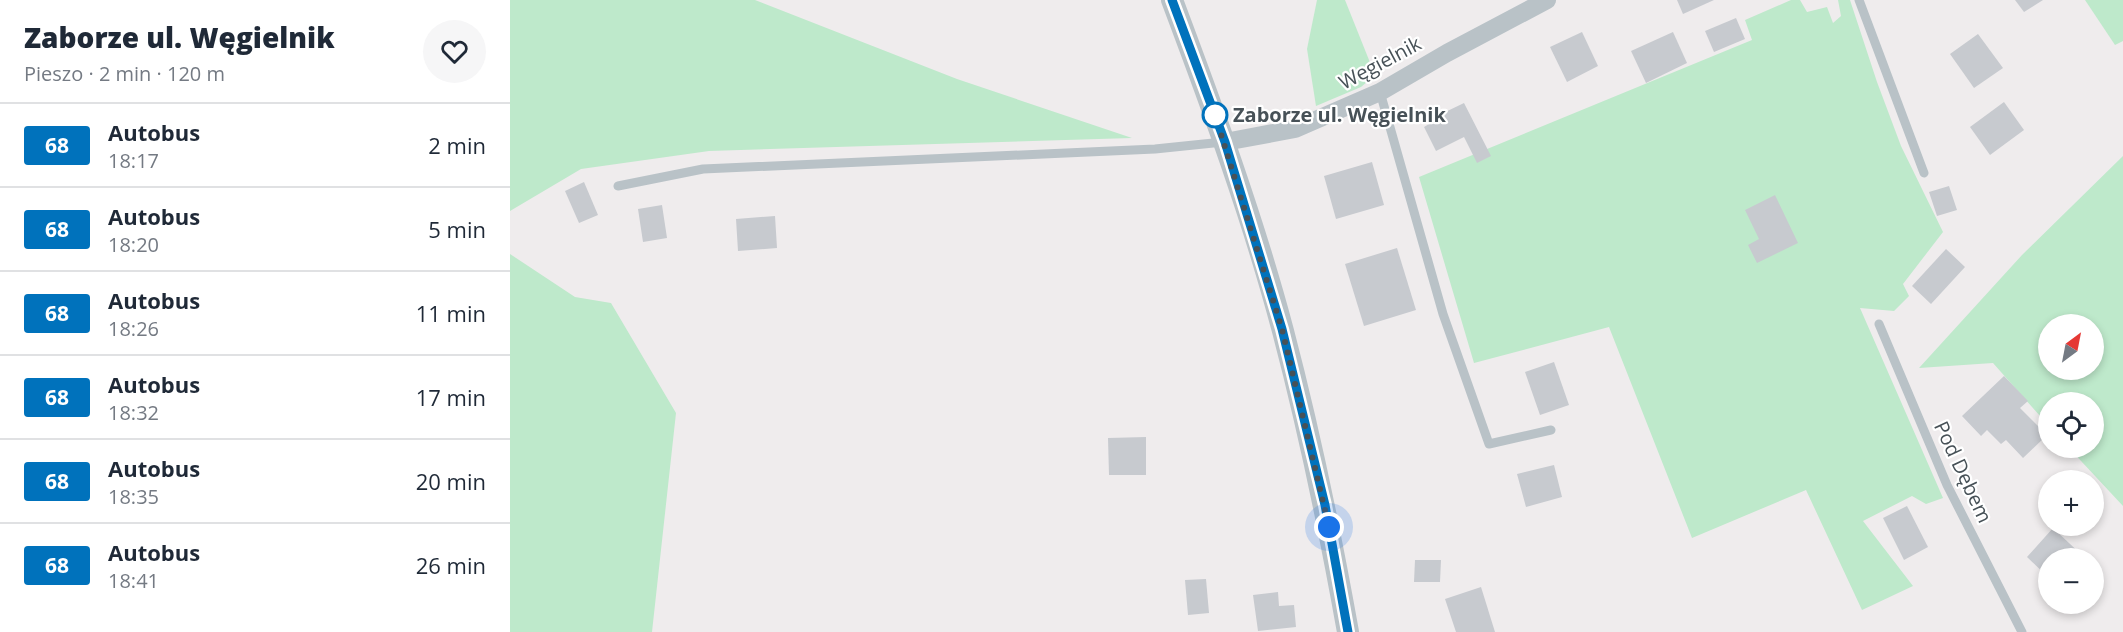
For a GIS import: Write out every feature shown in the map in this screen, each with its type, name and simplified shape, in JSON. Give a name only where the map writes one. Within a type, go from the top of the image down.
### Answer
[{"type":"street","points":[[1172,0],[1225,142],[1282,329],[1325,505],[1348,632]]},
{"type":"street","name":"Węgielnik","points":[[1225,142],[1295,129],[1380,92],[1447,53],[1547,0]]},
{"type":"lane","points":[[1859,0],[1923,173]]},
{"type":"lane","points":[[1380,92],[1443,314],[1489,444],[1551,430]]},
{"type":"lane","points":[[618,186],[703,169],[1155,149],[1225,142]]},
{"type":"lane","name":"Pod Dębem","points":[[1879,324],[1947,485],[2022,632]]},
{"type":"green space","points":[[510,0],[755,0],[957,79],[1132,138],[709,151],[581,169],[510,211]]},
{"type":"green space","points":[[1317,0],[1345,0],[1375,75],[1361,87],[1316,106],[1307,49]]},
{"type":"green space","points":[[1791,0],[1800,0],[1807,12],[1827,7],[1833,23],[1841,16],[1838,0],[1850,0],[1901,146],[1943,232],[1903,284],[1909,296],[1894,311],[1860,308],[1943,498],[1926,504],[1912,496],[1863,521],[1913,586],[1862,610],[1806,490],[1692,538],[1609,327],[1474,363],[1419,177],[1752,40],[1745,20]]},
{"type":"green space","points":[[2085,0],[2123,0],[2123,41],[2115,45]]},
{"type":"green space","points":[[2123,156],[2123,506],[2104,486],[2104,470],[2089,470],[2078,458],[2104,458],[2104,392],[2038,392],[2038,414],[1993,363],[1919,368],[2022,255]]},
{"type":"green space","points":[[510,254],[575,297],[611,303],[676,413],[652,632],[510,632]]},
{"type":"building","points":[[1677,0],[1714,0],[1683,14]]},
{"type":"building","points":[[2015,0],[2043,0],[2024,12]]},
{"type":"building","points":[[1736,18],[1745,39],[1714,52],[1705,31]]},
{"type":"building","points":[[1582,32],[1598,66],[1567,82],[1550,47]]},
{"type":"building","points":[[1673,32],[1687,63],[1646,83],[1631,51]]},
{"type":"building","points":[[1978,34],[2003,68],[1974,88],[1950,54]]},
{"type":"building","points":[[2004,102],[2024,130],[1990,155],[1970,127]]},
{"type":"building","points":[[1464,103],[1491,156],[1477,163],[1464,137],[1436,151],[1424,127],[1436,120],[1435,117]]},
{"type":"building","points":[[1372,162],[1384,205],[1336,219],[1324,176]]},
{"type":"building","points":[[584,182],[598,215],[579,223],[565,191]]},
{"type":"building","points":[[1949,186],[1957,210],[1937,216],[1929,192]]},
{"type":"building","points":[[1775,195],[1798,243],[1757,263],[1748,245],[1759,239],[1745,210]]},
{"type":"building","points":[[662,205],[667,238],[643,242],[638,209]]},
{"type":"building","points":[[775,216],[777,248],[738,251],[736,219]]},
{"type":"building","points":[[1397,248],[1416,310],[1364,326],[1345,264]]},
{"type":"building","points":[[1946,249],[1965,267],[1931,304],[1912,286]]},
{"type":"building","points":[[1554,362],[1569,405],[1540,415],[1525,372]]},
{"type":"building","points":[[2004,376],[2028,401],[2020,408],[2038,426],[2038,444],[2023,458],[2006,440],[2001,444],[1987,430],[1981,436],[1962,416]]},
{"type":"building","points":[[1146,437],[1146,475],[1109,475],[1108,438]]},
{"type":"building","points":[[1554,465],[1562,497],[1526,507],[1517,474]]},
{"type":"building","points":[[1907,506],[1928,547],[1904,560],[1883,518]]},
{"type":"building","points":[[2046,536],[2062,536],[2074,548],[2038,548],[2038,568],[2027,557]]},
{"type":"building","points":[[1415,560],[1441,560],[1440,582],[1414,582]]},
{"type":"building","points":[[1206,579],[1209,613],[1188,615],[1185,580]]},
{"type":"building","points":[[1481,587],[1495,632],[1456,632],[1445,599]]},
{"type":"building","points":[[1278,592],[1279,606],[1294,605],[1296,627],[1258,631],[1253,595]]},
{"type":"bus line","name":"68","points":[[1172,0],[1225,142],[1282,329],[1325,505],[1348,632]]},
{"type":"place","name":"Zaborze ul. Węgielnik","points":[[1215,115]]},
{"type":"route","points":[[1215,115],[1282,329],[1329,527]]}]
